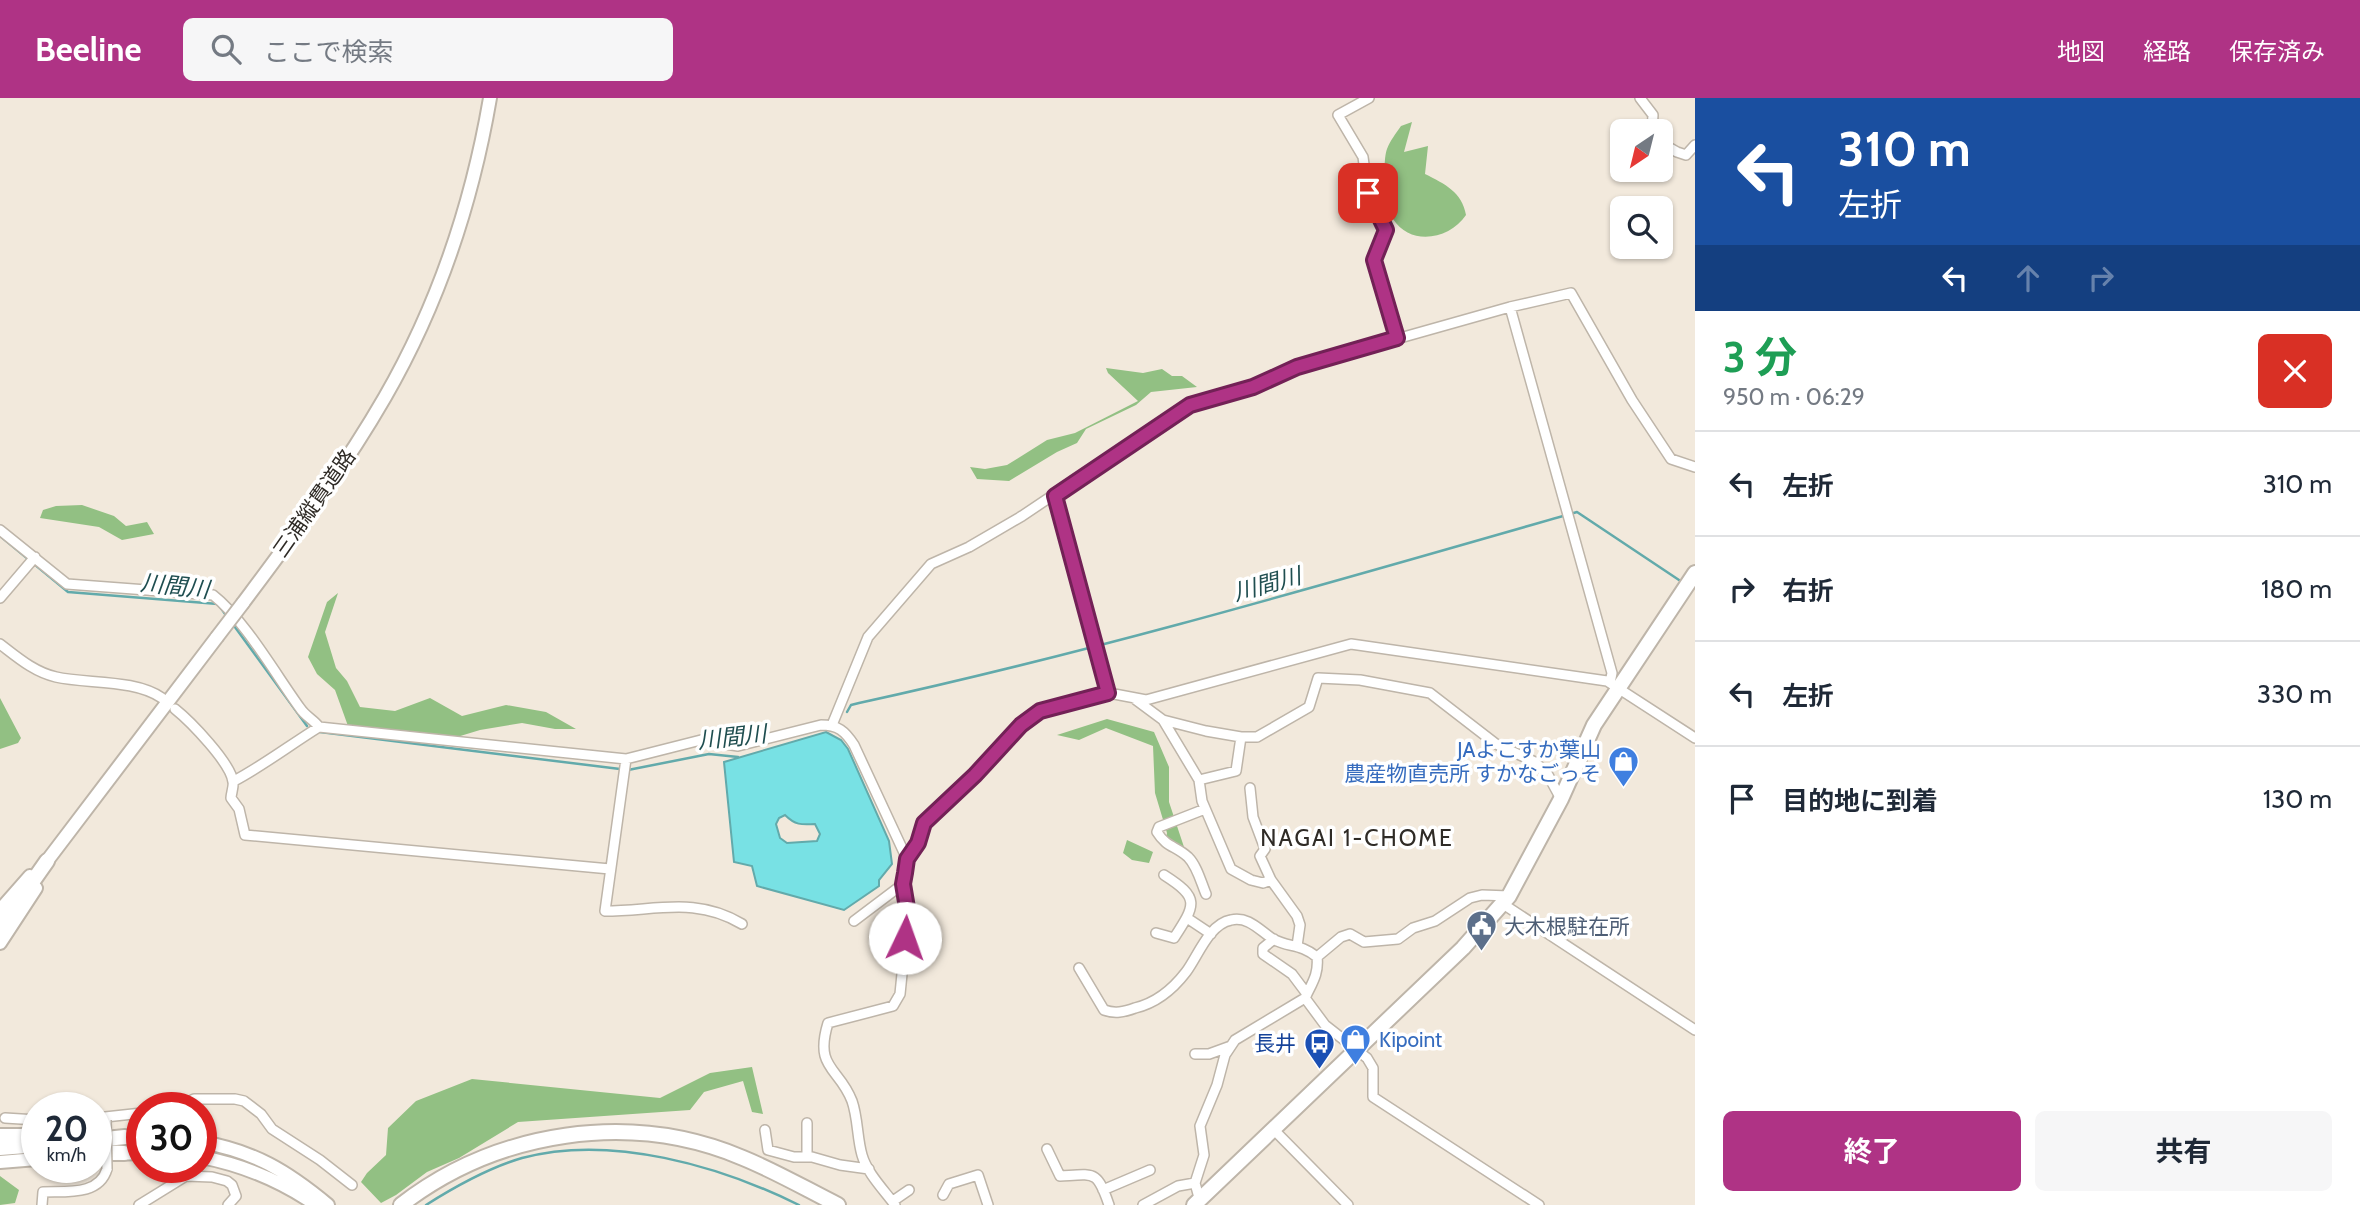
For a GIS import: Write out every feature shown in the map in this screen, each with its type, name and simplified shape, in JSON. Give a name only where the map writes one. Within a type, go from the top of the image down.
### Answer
[{"type":"highway","points":[[1198,1201],[1463,948],[1506,900],[1560,799],[1614,685],[1695,573]]},
{"type":"highway","points":[[0,920],[47,861]]},
{"type":"highway","points":[[0,928],[47,861]]},
{"type":"highway","points":[[401,1205],[446,1175],[499,1151],[562,1136],[610,1131],[682,1139],[715,1148],[742,1157],[838,1205]]},
{"type":"highway","points":[[112,1137],[125,1137]]},
{"type":"highway","points":[[0,1148],[21,1146]]},
{"type":"highway","points":[[112,1153],[124,1153]]},
{"type":"highway","points":[[0,1159],[21,1158]]},
{"type":"main road","name":"三浦縦貫道路","points":[[47,861],[243,603],[351,453],[408,354],[429,309],[461,221],[476,167],[490,98]]},
{"type":"main road","points":[[0,943],[58,855],[74,825]]},
{"type":"main road","points":[[0,910],[65,836]]},
{"type":"main road","points":[[0,1135],[21,1135]]},
{"type":"main road","points":[[217,1146],[269,1162],[328,1205]]},
{"type":"main road","points":[[217,1161],[253,1171],[286,1186],[316,1205]]},
{"type":"street","points":[[1368,98],[1338,115],[1363,157],[1368,193],[1386,230],[1374,260],[1397,338]]},
{"type":"street","points":[[1640,98],[1653,119]]},
{"type":"street","points":[[1673,150],[1686,155],[1693,151]]},
{"type":"street","points":[[832,725],[868,637],[931,564],[969,547],[1055,496],[1190,405],[1253,387],[1297,367],[1510,307],[1571,293],[1632,400],[1671,459],[1695,467]]},
{"type":"street","points":[[1510,307],[1614,685]]},
{"type":"street","points":[[1055,496],[1108,693]]},
{"type":"street","points":[[0,530],[32,561],[67,584],[213,595],[223,603],[256,645],[303,712],[319,727],[626,759],[701,740],[738,746],[821,725],[832,725],[845,732],[854,745],[907,859]]},
{"type":"street","points":[[0,598],[32,561]]},
{"type":"street","points":[[0,644],[24,663],[55,677],[143,689],[162,698]]},
{"type":"street","points":[[909,1190],[894,1203],[862,1157],[853,1103],[829,1064],[824,1052],[824,1037],[828,1023],[893,1006],[900,994],[908,914],[903,884],[907,859],[918,843],[924,823],[975,775],[1021,725],[1040,711],[1108,693],[1146,700],[1351,644],[1614,685],[1695,738]]},
{"type":"street","points":[[1134,699],[1163,720],[1206,731],[1257,737],[1309,707],[1318,678],[1372,682],[1430,693],[1496,744],[1535,762],[1548,775],[1560,799]]},
{"type":"street","points":[[175,709],[195,725],[234,781],[231,798],[239,809],[245,835],[610,869]]},
{"type":"street","points":[[1163,720],[1199,780],[1205,809],[1231,869],[1251,880],[1263,883],[1271,880]]},
{"type":"street","points":[[234,781],[260,767],[319,727]]},
{"type":"street","points":[[1199,780],[1236,771],[1241,737]]},
{"type":"street","points":[[626,759],[605,911],[636,911],[659,906],[694,907],[726,915],[742,925]]},
{"type":"street","points":[[1251,788],[1253,817],[1265,849],[1260,856],[1271,880],[1297,916],[1300,925],[1297,946]]},
{"type":"street","points":[[1205,809],[1159,827],[1157,832],[1168,846],[1189,858],[1206,894]]},
{"type":"street","points":[[1156,933],[1174,938],[1192,905],[1191,896],[1164,875]]},
{"type":"street","points":[[854,921],[903,884]]},
{"type":"street","points":[[1317,957],[1341,937],[1350,934],[1364,942],[1398,939],[1413,929],[1435,921],[1470,898],[1482,895],[1506,900],[1695,1030]]},
{"type":"street","points":[[1187,918],[1211,934]]},
{"type":"street","points":[[1079,968],[1104,1010],[1111,1013],[1157,1000],[1185,974],[1211,934],[1221,924],[1230,920],[1253,924],[1274,939],[1306,948],[1317,957]]},
{"type":"street","points":[[1274,939],[1264,947],[1263,954],[1292,974],[1325,1025],[1367,1058],[1373,1068],[1373,1097],[1539,1205]]},
{"type":"street","points":[[1198,1201],[1195,1183],[1204,1155],[1200,1126],[1226,1055],[1235,1040],[1306,996],[1317,976],[1317,957]]},
{"type":"street","points":[[1195,1054],[1209,1054],[1231,1046]]},
{"type":"street","points":[[217,1099],[244,1101],[261,1114],[272,1129],[320,1160],[352,1185]]},
{"type":"street","points":[[5,1118],[21,1119]]},
{"type":"street","points":[[807,1123],[807,1157]]},
{"type":"street","points":[[1273,1129],[1348,1205]]},
{"type":"street","points":[[765,1130],[768,1150],[869,1169]]},
{"type":"street","points":[[1047,1149],[1060,1176],[1096,1177],[1104,1189],[1109,1205]]},
{"type":"street","points":[[1104,1189],[1150,1170]]},
{"type":"street","points":[[943,1195],[949,1184],[978,1175],[988,1205]]},
{"type":"street","points":[[139,1205],[186,1176],[228,1181],[236,1196],[228,1205]]},
{"type":"street","points":[[42,1205],[43,1192],[91,1188],[98,1183]]},
{"type":"street","points":[[1143,1205],[1178,1186],[1195,1183]]},
{"type":"green space","points":[[1412,122],[1404,152],[1428,146],[1425,174],[1446,185],[1457,195],[1464,207],[1466,215],[1450,230],[1441,234],[1410,234],[1401,228],[1390,213],[1385,184],[1385,155],[1401,126]]},
{"type":"green space","points":[[1106,368],[1143,373],[1162,369],[1172,376],[1182,376],[1197,387],[1151,392],[1136,405],[1086,429],[1077,443],[1009,481],[977,479],[970,467],[985,469],[1007,465],[1047,440],[1075,433],[1138,401]]},
{"type":"green space","points":[[82,505],[114,516],[126,526],[147,522],[154,534],[122,540],[99,527],[40,518],[43,510],[56,506]]},
{"type":"green space","points":[[338,593],[325,632],[336,668],[347,681],[360,707],[395,711],[430,698],[462,716],[506,705],[546,712],[576,729],[555,729],[522,723],[457,737],[416,732],[373,732],[348,726],[335,690],[317,674],[308,657],[327,602]]},
{"type":"green space","points":[[0,698],[21,738],[18,743],[0,749]]},
{"type":"green space","points":[[1107,719],[1154,732],[1169,767],[1169,802],[1186,853],[1166,839],[1167,833],[1155,793],[1153,746],[1106,728],[1079,740],[1057,735]]},
{"type":"green space","points":[[1127,840],[1153,852],[1149,863],[1132,860],[1123,853]]},
{"type":"green space","points":[[752,1067],[763,1114],[752,1112],[743,1081],[704,1092],[690,1110],[518,1122],[459,1158],[427,1172],[381,1203],[361,1182],[386,1155],[388,1128],[416,1101],[472,1079],[660,1098],[710,1073]]},
{"type":"green space","points":[[0,1176],[19,1190],[15,1203],[0,1205]]},
{"type":"water","points":[[826,732],[841,740],[848,749],[889,841],[892,864],[879,880],[879,886],[844,910],[757,886],[752,866],[734,862],[724,762]],"holes":[[[785,815],[798,824],[815,824],[820,834],[817,841],[787,843],[780,838],[776,824],[779,818]]]},
{"type":"waterway","name":"川間川","points":[[847,712],[851,705],[1130,637],[1577,512],[1679,580]]},
{"type":"waterway","name":"川間川","points":[[0,536],[68,592],[218,604],[228,618]]},
{"type":"waterway","name":"川間川","points":[[232,623],[307,726]]},
{"type":"waterway","name":"川間川","points":[[320,732],[620,769]]},
{"type":"waterway","name":"川間川","points":[[628,770],[709,754],[738,757]]},
{"type":"waterway","points":[[426,1205],[472,1178],[509,1162],[556,1152],[592,1150],[628,1152],[700,1167],[735,1178],[799,1205]]},
{"type":"place","name":"JAよこすか葉山 農産物直売所 すかなごっそ","points":[[1624,788]]},
{"type":"place","name":"大木根駐在所","points":[[1481,953]]},
{"type":"place","name":"Kipoint","points":[[1356,1066]]},
{"type":"place","name":"長井","points":[[1319,1070]]},
{"type":"district","name":"NAGAI 1-CHOME","points":[[1357,838]]},
{"type":"route","points":[[905,938],[908,914],[903,884],[907,859],[918,843],[924,823],[975,775],[1021,725],[1040,711],[1108,693],[1055,496],[1190,405],[1253,387],[1297,367],[1397,338],[1374,260],[1386,230],[1368,193]]}]
